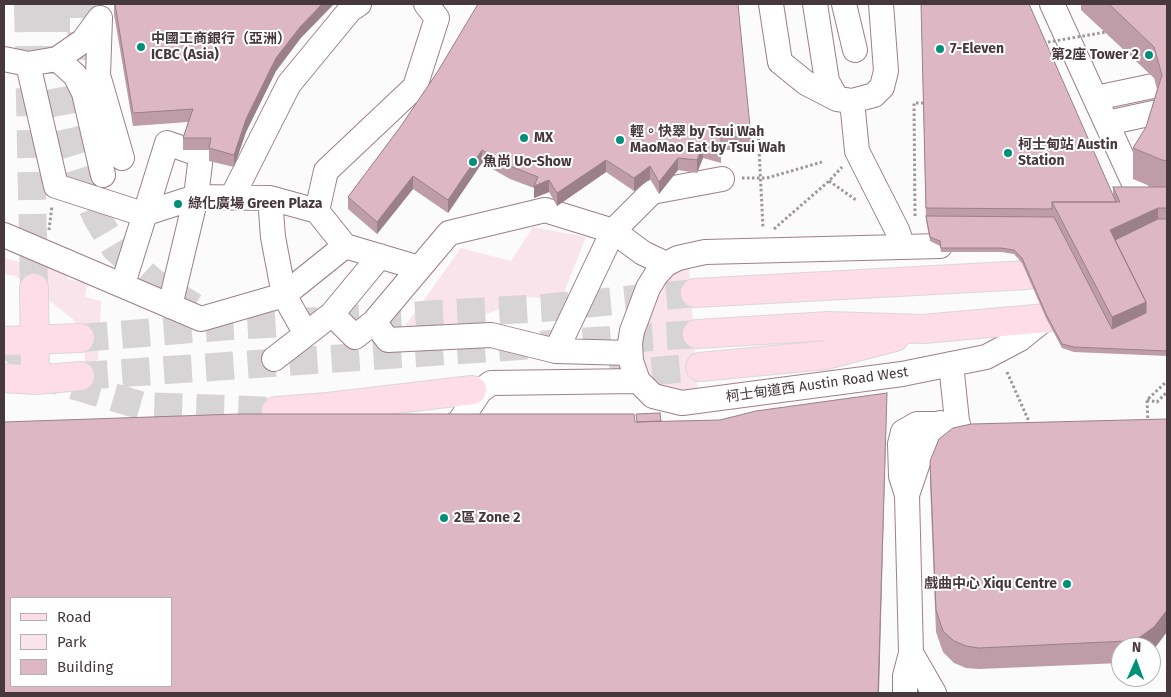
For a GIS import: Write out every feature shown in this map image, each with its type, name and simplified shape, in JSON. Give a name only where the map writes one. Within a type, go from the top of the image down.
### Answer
[{"type":"main road","points":[[695,293],[1027,275]]},
{"type":"main road","points":[[34,288],[35,380]]},
{"type":"main road","name":"柯士甸道西 Austin Road West","points":[[697,334],[828,326],[923,329],[1046,318]]},
{"type":"main road","points":[[700,366],[826,355],[923,329]]},
{"type":"main road","points":[[4,341],[80,338]]},
{"type":"main road","points":[[4,378],[35,380],[80,376]]},
{"type":"main road","points":[[276,411],[328,408],[472,390]]},
{"type":"street","points":[[232,196],[290,84],[350,10],[359,4]]},
{"type":"street","points":[[317,211],[326,171],[415,87],[437,18],[426,4]]},
{"type":"street","points":[[771,4],[780,62],[806,83],[844,100],[874,94],[882,87],[886,70],[880,4]]},
{"type":"street","points":[[815,4],[827,81],[844,100],[857,150],[898,230],[903,247]]},
{"type":"street","points":[[844,4],[855,50]]},
{"type":"street","points":[[1052,4],[1155,229]]},
{"type":"street","points":[[4,59],[28,64],[57,59],[83,41],[101,11]]},
{"type":"street","points":[[101,11],[98,74],[122,158]]},
{"type":"street","points":[[57,59],[75,76],[84,93],[103,175]]},
{"type":"street","points":[[28,64],[56,186],[143,214],[196,197],[270,198],[317,211],[345,246],[419,268]]},
{"type":"street","points":[[1096,98],[1167,82]]},
{"type":"street","points":[[1107,123],[1167,110]]},
{"type":"street","points":[[122,284],[143,214],[168,144],[201,156],[196,197],[170,306]]},
{"type":"street","points":[[556,351],[613,231],[652,192],[722,179]]},
{"type":"street","points":[[270,198],[273,237],[284,295],[306,334]]},
{"type":"street","points":[[332,314],[355,336],[374,322],[449,233],[545,210],[613,231],[643,253],[666,264]]},
{"type":"street","points":[[4,235],[202,319],[284,295],[345,246]]},
{"type":"street","points":[[430,458],[436,440],[460,420],[480,391],[491,383],[638,381],[630,352],[632,331],[648,288],[666,264],[691,254],[705,252],[940,246]]},
{"type":"street","points":[[274,359],[332,314],[380,256]]},
{"type":"street","name":"柯士甸道西 Austin Road West","points":[[638,381],[653,396],[682,403],[902,374],[986,357],[1020,339],[1046,318]]},
{"type":"street","points":[[374,322],[388,340],[490,335],[556,351],[630,352]]},
{"type":"street","points":[[951,364],[949,423],[959,448]]},
{"type":"street","points":[[905,693],[905,676],[911,653],[907,495],[901,476],[900,444],[903,432],[917,424],[949,423]]},
{"type":"street","points":[[911,653],[934,693]]},
{"type":"path","points":[[1043,43],[1106,32]]},
{"type":"path","points":[[915,220],[914,103],[923,103]]},
{"type":"path","points":[[758,129],[763,234]]},
{"type":"path","points":[[768,234],[830,181],[857,150]]},
{"type":"path","points":[[745,178],[767,178],[822,162]]},
{"type":"path","points":[[45,252],[56,186]]},
{"type":"path","points":[[1007,372],[1032,427]]},
{"type":"path","points":[[1148,428],[1147,400],[1167,381]]},
{"type":"path","points":[[1147,400],[1158,402],[1167,392]]},
{"type":"green space","points":[[533,227],[586,237],[561,300],[527,297],[451,329],[405,326],[461,248],[511,261]]},
{"type":"green space","points":[[23,254],[50,260],[48,267],[69,271],[67,279],[87,283],[85,297],[101,301],[98,360],[85,362],[84,345],[74,320],[26,282],[15,276],[4,274],[4,258],[21,262]]},
{"type":"green space","points":[[689,267],[698,397],[670,394],[649,378],[639,349],[642,332],[660,287],[668,277]]},
{"type":"building","points":[[115,4],[322,4],[300,27],[276,58],[246,119],[234,155],[209,148],[211,138],[183,138],[193,109],[133,113]]},
{"type":"building","points":[[478,4],[738,4],[751,137],[721,137],[721,151],[703,145],[697,160],[678,158],[659,182],[650,166],[634,178],[606,160],[557,193],[549,180],[534,186],[538,177],[510,166],[482,150],[448,200],[413,176],[377,222],[348,197],[401,126],[438,71]]},
{"type":"building","name":"柯士甸站 Austin Station","points":[[921,4],[1029,4],[1116,202],[1052,202],[1052,209],[926,208]]},
{"type":"building","points":[[1109,4],[1167,4],[1167,161],[1133,148],[1146,127],[1162,75],[1154,47]]},
{"type":"building","name":"柯士甸站 Austin Station","points":[[1113,187],[1167,187],[1167,208],[1158,208],[1110,230],[1146,302],[1112,317],[1052,202],[1120,202]]},
{"type":"building","points":[[926,216],[1054,217],[1112,329],[1146,313],[1146,302],[1115,240],[1158,219],[1167,219],[1167,351],[1074,347],[1062,344],[1046,314],[1022,258],[1014,250],[1001,248],[941,248],[940,241],[930,237]]},
{"type":"building","name":"2區 Zone 2","points":[[887,393],[878,693],[4,693],[4,422],[238,414],[634,414],[635,422],[720,420],[756,411]]},
{"type":"building","points":[[660,413],[661,421],[637,422],[636,414]]},
{"type":"building","name":"戲曲中心 Xiqu Centre","points":[[1167,419],[1167,610],[1154,627],[1140,637],[1111,637],[1111,642],[979,648],[966,646],[954,641],[943,631],[936,610],[930,461],[939,439],[953,428],[971,424]]},
{"type":"tunnel","points":[[28,4],[34,288]]},
{"type":"tunnel","points":[[56,4],[56,82],[65,130],[80,178],[96,216],[115,248],[153,282],[194,307]]},
{"type":"tunnel","points":[[80,102],[82,4]]},
{"type":"tunnel","points":[[80,338],[231,326],[543,308],[695,293]]},
{"type":"tunnel","points":[[80,376],[697,334]]},
{"type":"tunnel","points":[[4,341],[45,377],[143,406],[276,411]]},
{"type":"tunnel","points":[[610,375],[700,367]]},
{"type":"place","name":"中國工商銀行（亞洲） ICBC (Asia)","points":[[141,47]]},
{"type":"place","name":"7-Eleven","points":[[940,49]]},
{"type":"place","name":"第2座 Tower 2","points":[[1149,55]]},
{"type":"place","name":"MX","points":[[524,138]]},
{"type":"place","name":"輕。快翠 by Tsui Wah MaoMao Eat by Tsui Wah","points":[[620,140]]},
{"type":"place","name":"柯士甸站 Austin Station","points":[[1008,153]]},
{"type":"place","name":"魚尚 Uo-Show","points":[[473,162]]},
{"type":"place","name":"綠化廣場 Green Plaza","points":[[178,204]]},
{"type":"place","name":"2區 Zone 2","points":[[444,518]]},
{"type":"place","name":"戲曲中心 Xiqu Centre","points":[[1067,584]]}]
